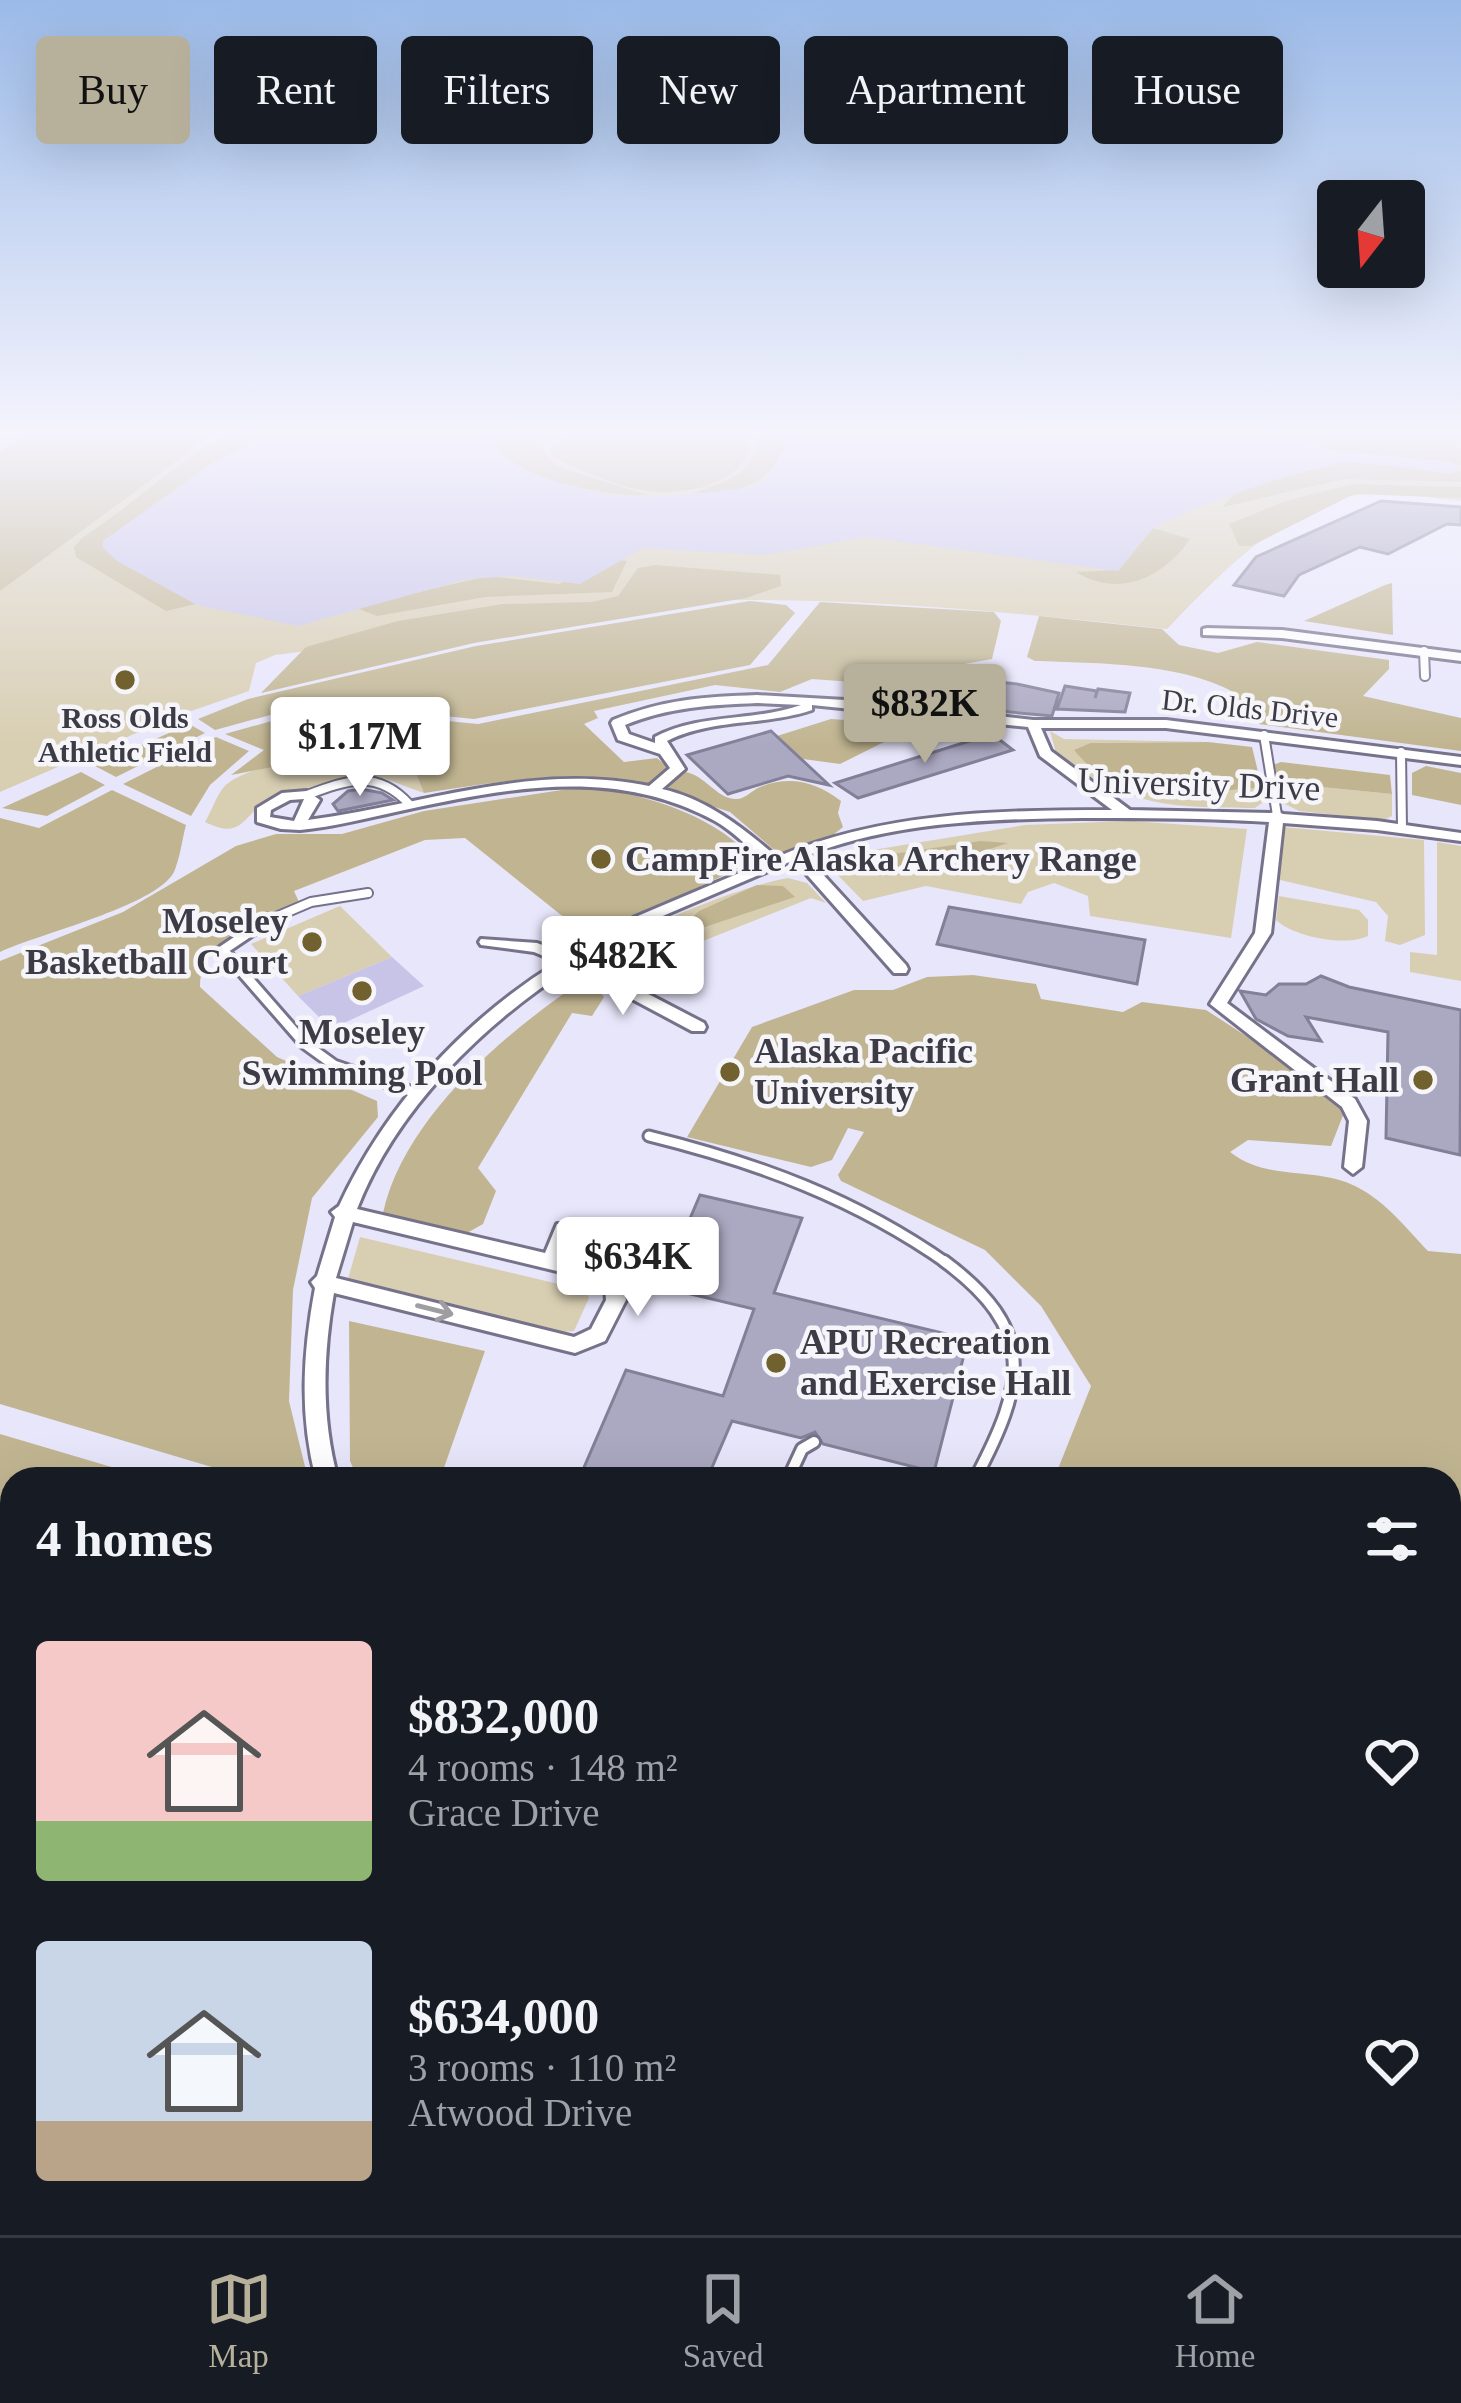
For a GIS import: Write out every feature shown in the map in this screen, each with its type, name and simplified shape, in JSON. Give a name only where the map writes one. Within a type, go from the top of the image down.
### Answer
[{"type":"street","points":[[1207,632],[1282,634],[1461,658]]},
{"type":"street","name":"Dr. Olds Drive","points":[[665,751],[623,736],[617,723],[655,710],[723,698],[1033,724],[1166,724],[1461,761]]},
{"type":"street","points":[[650,792],[678,770],[659,740],[679,730],[771,720],[811,705]]},
{"type":"street","points":[[1033,724],[1046,752],[1127,814]]},
{"type":"street","points":[[303,825],[301,820],[313,800],[307,795],[274,800],[262,818],[303,825],[549,779],[596,779],[650,792],[725,820],[747,832],[776,863]]},
{"type":"street","name":"University Drive","points":[[323,1467],[316,1443],[312,1382],[321,1282],[341,1213],[365,1166],[418,1094],[493,1020],[574,962],[650,916],[836,840],[903,827],[1039,812],[1277,815],[1461,837]]},
{"type":"street","points":[[1277,815],[1263,933],[1218,1004],[1234,1021],[1349,1103],[1358,1121],[1353,1167]]},
{"type":"street","points":[[797,855],[900,969]]},
{"type":"street","points":[[487,942],[537,948],[574,962],[698,1027]]},
{"type":"street","points":[[321,1282],[560,1342],[586,1342],[598,1335],[616,1300],[615,1284],[604,1276],[341,1213]]},
{"type":"street","points":[[550,1262],[564,1229]]},
{"type":"lane","points":[[1424,651],[1425,676]]},
{"type":"lane","points":[[1264,735],[1277,815]]},
{"type":"lane","points":[[1401,752],[1402,828]]},
{"type":"lane","points":[[307,795],[351,778],[376,776],[395,785],[409,804]]},
{"type":"lane","points":[[368,893],[345,892],[283,914],[223,950],[305,1044],[334,1065],[418,1094]]},
{"type":"lane","points":[[649,1136],[811,1185],[905,1239],[988,1297],[1010,1327],[1014,1370],[1005,1414],[981,1467]]},
{"type":"lane","points":[[793,1467],[802,1448],[814,1442]]},
{"type":"shaded area","points":[[0,538],[1264,538],[1167,629],[889,604],[680,601],[568,609],[275,655],[256,663],[249,691],[171,718],[0,792],[0,591],[39,558],[0,555]]},
{"type":"shaded area","points":[[0,538],[71,538],[0,591]]},
{"type":"shaded area","points":[[82,538],[107,538],[103,541],[196,604],[166,611],[76,557],[74,547]]},
{"type":"shaded area","points":[[859,538],[764,555],[643,548],[580,584],[513,576],[467,579],[298,626],[197,605],[117,561],[103,548],[103,541]]},
{"type":"shaded area","points":[[876,538],[1144,538],[1118,571]]},
{"type":"shaded area","points":[[1145,538],[1190,539],[1167,564],[1139,580],[1108,584],[1076,572],[1119,570]]},
{"type":"shaded area","points":[[1236,538],[1266,538],[1251,546],[1239,546]]},
{"type":"shaded area","points":[[627,561],[612,592],[485,597],[377,616],[354,607],[488,576],[559,584]]},
{"type":"shaded area","points":[[655,565],[780,575],[781,586],[746,598],[474,643],[261,693],[306,647],[398,621],[503,604],[592,602],[618,596],[638,568]]},
{"type":"shaded area","points":[[1392,583],[1393,635],[1304,621],[1385,585]]},
{"type":"shaded area","points":[[750,601],[786,605],[795,613],[750,665],[474,719],[365,708],[296,708],[215,730],[198,719],[248,699],[476,646]]},
{"type":"shaded area","points":[[820,602],[994,612],[1001,621],[992,659],[919,672],[905,686],[812,679],[780,692],[715,685],[594,711],[598,718],[584,724],[624,762],[657,758],[670,769],[652,787],[566,777],[424,793],[412,764],[373,756],[323,759],[231,775],[264,750],[225,734],[300,713],[345,711],[478,724],[768,665]]},
{"type":"shaded area","points":[[1039,616],[1162,629],[1179,645],[1218,653],[1257,642],[1389,660],[1389,669],[1363,696],[1461,718],[1461,751],[1236,721],[1238,695],[1194,676],[1113,664],[1035,661],[1027,657]]},
{"type":"shaded area","points":[[831,719],[956,728],[950,736],[892,738],[840,764],[803,759],[777,736]]},
{"type":"shaded area","points":[[189,724],[205,733],[116,777],[95,766]]},
{"type":"shaded area","points":[[1050,731],[1064,739],[1208,742],[1090,743],[1075,750],[1096,771],[1137,792],[1181,795],[1258,788],[1262,803],[1255,808],[1196,807],[1129,795],[1057,756]]},
{"type":"shaded area","points":[[216,737],[249,751],[210,785],[191,816],[123,784]]},
{"type":"shaded area","points":[[1208,742],[1252,747],[1262,788],[1184,795],[1138,792],[1095,771],[1074,750],[1090,743]]},
{"type":"shaded area","points":[[400,758],[412,764],[424,793],[385,778],[360,775],[275,798],[235,828],[205,822],[223,788],[257,770],[307,761]]},
{"type":"shaded area","points":[[1281,762],[1390,775],[1392,794],[1281,783],[1273,765]]},
{"type":"shaded area","points":[[1426,766],[1461,773],[1461,805],[1412,795],[1412,773]]},
{"type":"shaded area","points":[[81,772],[105,785],[47,816],[2,808]]},
{"type":"shaded area","points":[[685,772],[735,799],[771,783],[812,785],[841,801],[838,813],[843,827],[828,839],[779,854],[730,812],[661,790]]},
{"type":"shaded area","points":[[1281,783],[1392,794],[1392,816],[1384,820],[1299,811],[1283,803]]},
{"type":"shaded area","points":[[581,787],[625,793],[714,827],[749,855],[748,864],[600,933],[561,915],[465,838],[425,840],[294,891],[299,902],[221,944],[202,970],[200,987],[277,1057],[377,1101],[378,1117],[312,1198],[293,1290],[289,1401],[305,1467],[212,1467],[0,1404],[0,961],[123,912],[236,846],[276,834],[342,834],[424,811]]},
{"type":"shaded area","points":[[112,790],[186,825],[174,872],[163,884],[121,908],[0,952],[0,818],[39,828]]},
{"type":"shaded area","points":[[1130,821],[1247,829],[1231,938],[1090,916],[1088,896],[1054,883],[1028,892],[1021,904],[926,886],[863,901],[828,865],[830,857],[1025,825]]},
{"type":"shaded area","points":[[1283,827],[1424,840],[1425,935],[1400,945],[1385,941],[1388,916],[1376,902],[1280,880],[1275,870]]},
{"type":"shaded area","points":[[980,841],[1008,843],[966,857],[954,869],[886,876],[874,868],[852,872],[840,862]]},
{"type":"shaded area","points":[[1437,842],[1461,846],[1461,981],[1410,972],[1410,952],[1437,955]]},
{"type":"shaded area","points":[[788,878],[807,883],[826,903],[811,898],[625,972],[630,983],[601,966],[610,953],[655,925],[716,899]]},
{"type":"shaded area","points":[[757,885],[783,886],[795,897],[702,928],[683,926],[699,911]]},
{"type":"shaded area","points":[[1279,896],[1359,910],[1368,920],[1368,936],[1334,940],[1295,931],[1276,920]]},
{"type":"shaded area","name":"Moseley Basketball Court","points":[[340,906],[392,957],[298,996],[251,944]]},
{"type":"shaded area","name":"Moseley Swimming Pool","points":[[392,957],[424,986],[331,1029],[298,996]]},
{"type":"shaded area","points":[[973,975],[1036,984],[1041,999],[1123,1012],[1142,1002],[1206,1010],[1317,1082],[1344,1113],[1331,1146],[1248,1140],[1230,1152],[1260,1167],[1357,1187],[1386,1208],[1428,1251],[1461,1254],[1461,1467],[1059,1467],[1091,1386],[1041,1306],[985,1250],[841,1181],[838,1175],[864,1132],[848,1128],[832,1160],[811,1167],[687,1137],[752,1027],[854,990],[893,990],[927,977]]},
{"type":"shaded area","points":[[582,981],[592,982],[604,997],[592,1016],[572,1013],[478,1168],[496,1191],[483,1224],[467,1233],[383,1213],[412,1144],[461,1081],[521,1026]]},
{"type":"shaded area","points":[[360,1237],[584,1290],[589,1298],[574,1331],[562,1332],[357,1284],[348,1279]]},
{"type":"shaded area","points":[[349,1321],[485,1351],[444,1467],[353,1467]]},
{"type":"shaded area","points":[[0,1434],[111,1467],[0,1467]]},
{"type":"building","points":[[1298,538],[1419,538],[1388,554],[1360,547],[1299,575],[1284,596],[1234,585],[1256,557]]},
{"type":"building","points":[[944,676],[1059,693],[1052,716],[977,709],[979,705],[934,698]]},
{"type":"building","points":[[1065,686],[1097,691],[1095,698],[1098,689],[1130,693],[1125,712],[1057,709]]},
{"type":"building","points":[[771,731],[829,785],[788,776],[728,794],[687,755]]},
{"type":"building","points":[[992,734],[1013,750],[858,798],[835,783]]},
{"type":"building","points":[[361,789],[393,800],[338,811],[333,804],[348,791]]},
{"type":"building","points":[[949,907],[1145,940],[1137,984],[937,944]]},
{"type":"building","name":"Grant Hall","points":[[1321,976],[1349,987],[1461,1010],[1460,1155],[1386,1138],[1388,1032],[1306,1017],[1321,1041],[1288,1036],[1256,1019],[1240,991],[1266,995],[1279,984],[1306,984]]},
{"type":"building","points":[[700,1195],[802,1218],[774,1293],[968,1339],[935,1467],[914,1467],[823,1444],[815,1432],[801,1438],[732,1421],[712,1467],[584,1467],[626,1370],[723,1396],[754,1309],[661,1287]]},
{"type":"place","name":"Ross Olds Athletic Field","points":[[125,680]]},
{"type":"place","name":"CampFire Alaska Archery Range","points":[[601,859]]},
{"type":"place","name":"Moseley Basketball Court","points":[[312,942]]},
{"type":"place","name":"Moseley Swimming Pool","points":[[362,991]]},
{"type":"place","name":"Alaska Pacific University","points":[[730,1072]]},
{"type":"place","name":"Grant Hall","points":[[1423,1080]]},
{"type":"place","name":"APU Recreation and Exercise Hall","points":[[776,1363]]}]
